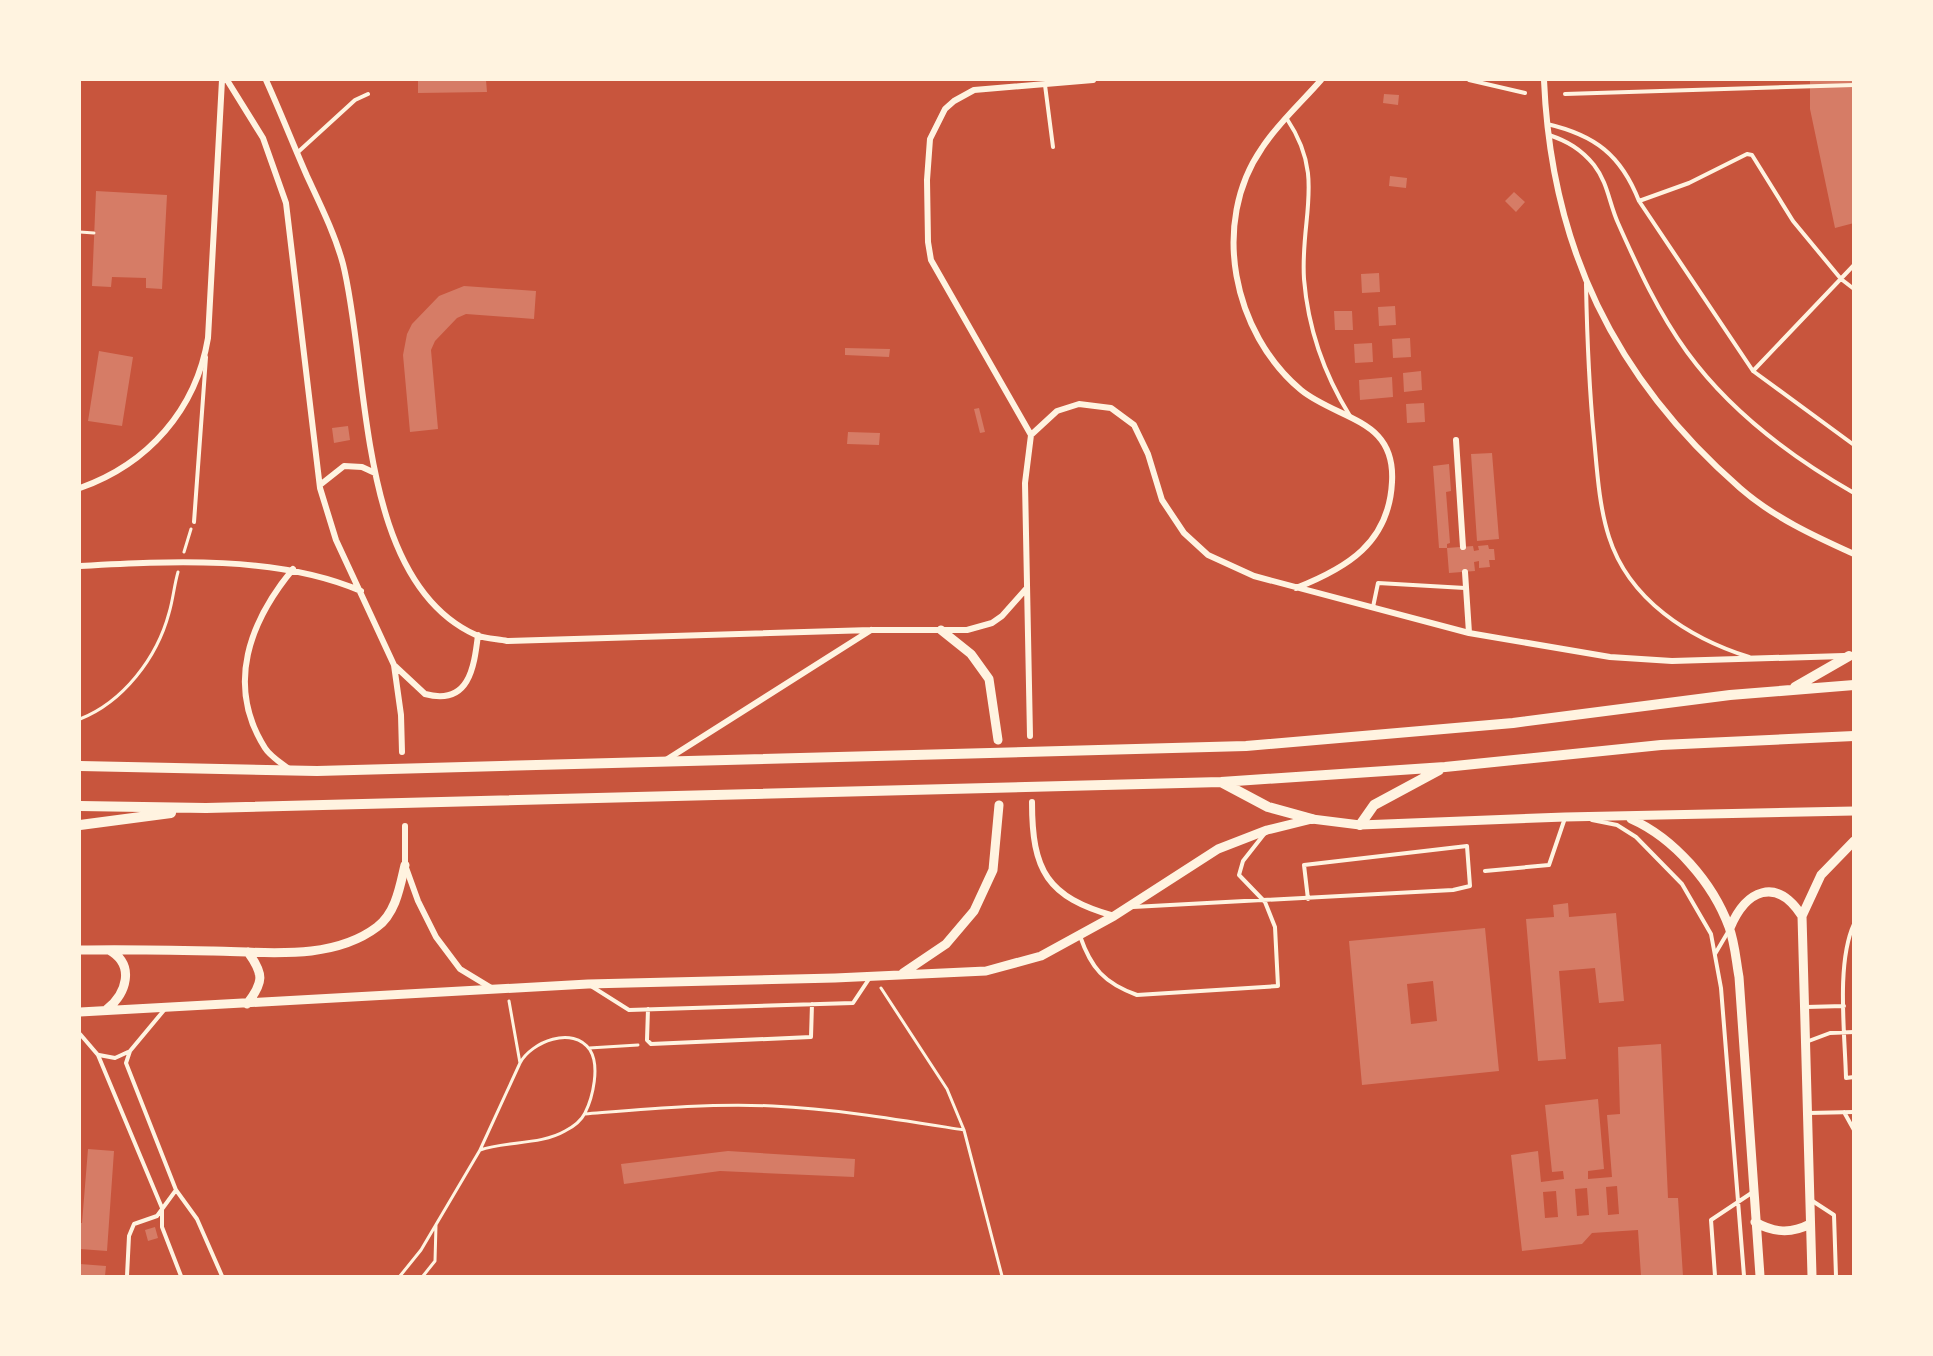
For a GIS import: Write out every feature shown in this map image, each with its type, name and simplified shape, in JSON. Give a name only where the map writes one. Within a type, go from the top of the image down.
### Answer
[{"type":"main road","points":[[1791,689],[1851,656]]},
{"type":"main road","points":[[80,766],[381,770],[1246,746],[1377,737],[1791,689],[1854,685]]},
{"type":"main road","points":[[80,806],[206,808],[1221,782],[1445,767],[1660,745],[1854,736]]},
{"type":"main road","points":[[1360,825],[1374,805],[1406,785],[1445,767]]},
{"type":"main road","points":[[1221,782],[1268,807],[1312,819]]},
{"type":"main road","points":[[80,825],[206,808]]},
{"type":"street","points":[[80,488],[124,467],[164,434],[188,400],[204,363],[208,338],[213,208],[222,80]]},
{"type":"street","points":[[227,80],[263,138],[286,203],[320,485],[336,540],[362,591],[394,665],[401,715],[402,752]]},
{"type":"street","points":[[266,80],[342,260],[350,294],[375,473],[385,510],[413,577],[446,615],[478,635],[507,641],[871,630],[968,630],[992,623],[1012,608],[1026,589]]},
{"type":"street","points":[[1031,435],[935,270],[928,242],[927,180],[930,139],[933,128],[954,101],[974,90],[1093,80]]},
{"type":"street","points":[[1296,588],[1332,574],[1361,552],[1377,531],[1389,508],[1392,470],[1387,449],[1376,434],[1301,390],[1274,362],[1253,329],[1239,290],[1233,248],[1241,196],[1262,147],[1322,80]]},
{"type":"street","points":[[1544,80],[1546,124],[1572,245],[1586,284],[1621,352],[1675,423],[1740,488],[1800,528],[1854,554]]},
{"type":"street","points":[[1030,736],[1025,483],[1031,435],[1047,418],[1068,407],[1101,405],[1121,413],[1134,425],[1143,440],[1165,506],[1194,544],[1223,564],[1296,588],[1469,633],[1610,657],[1672,661],[1851,656]]},
{"type":"street","points":[[1456,440],[1463,547]]},
{"type":"street","points":[[320,485],[344,466],[362,467],[375,473]]},
{"type":"street","points":[[80,566],[180,563],[293,569],[325,576],[362,591]]},
{"type":"street","points":[[290,769],[266,750],[253,722],[244,685],[250,639],[263,611],[293,569]]},
{"type":"street","points":[[1465,572],[1469,633]]},
{"type":"street","points":[[661,763],[705,738],[871,630]]},
{"type":"street","points":[[941,630],[970,654],[989,679],[998,740]]},
{"type":"street","points":[[394,665],[425,694],[450,694],[464,686],[472,673],[478,635]]},
{"type":"street","points":[[1032,802],[1033,834],[1039,863],[1054,887],[1081,906],[1114,916]]},
{"type":"street","points":[[903,973],[946,944],[974,910],[993,870],[999,805]]},
{"type":"street","points":[[80,1011],[247,1004],[588,984],[986,971],[1041,957],[1114,916],[1218,849],[1267,830],[1312,819],[1360,825],[1565,817],[1854,811]]},
{"type":"street","points":[[1626,817],[1650,828],[1689,864],[1715,897],[1730,928],[1739,977],[1760,1276]]},
{"type":"street","points":[[80,950],[305,952],[352,942],[380,926],[396,902],[405,865],[405,826]]},
{"type":"street","points":[[1812,1276],[1802,916],[1821,875],[1854,841]]},
{"type":"street","points":[[405,865],[418,901],[445,952],[460,969],[494,989]]},
{"type":"street","points":[[1730,928],[1747,899],[1758,893],[1781,895],[1792,900],[1802,916]]},
{"type":"street","points":[[106,1009],[122,992],[126,978],[119,958],[107,949]]},
{"type":"street","points":[[247,1004],[260,987],[260,968],[248,952]]},
{"type":"street","points":[[1755,1222],[1775,1232],[1797,1231],[1810,1224]]},
{"type":"lane","points":[[1469,80],[1525,93]]},
{"type":"lane","points":[[1045,84],[1053,147]]},
{"type":"lane","points":[[1565,94],[1854,85]]},
{"type":"lane","points":[[297,153],[355,100],[368,94]]},
{"type":"lane","points":[[1287,119],[1300,143],[1310,175],[1304,277],[1312,327],[1328,375],[1352,419]]},
{"type":"lane","points":[[1546,124],[1575,130],[1600,144],[1620,164],[1639,201],[1753,371],[1854,446]]},
{"type":"lane","points":[[1548,135],[1576,148],[1602,177],[1616,219],[1655,303],[1708,378],[1775,441],[1821,475],[1854,493]]},
{"type":"lane","points":[[1639,201],[1689,183],[1747,154],[1752,155],[1793,221],[1841,279],[1854,289]]},
{"type":"lane","points":[[1753,371],[1854,265]]},
{"type":"lane","points":[[1586,284],[1595,451],[1602,503],[1609,537],[1615,552],[1631,579],[1665,615],[1710,642],[1758,660]]},
{"type":"lane","points":[[194,522],[208,338]]},
{"type":"lane","points":[[1373,607],[1378,583],[1466,588]]},
{"type":"lane","points":[[1485,871],[1549,865],[1565,817]]},
{"type":"lane","points":[[1576,817],[1617,825],[1636,837],[1682,884],[1711,934],[1721,988],[1744,1276]]},
{"type":"lane","points":[[1080,934],[1088,958],[1104,978],[1119,988],[1137,995],[1278,986],[1275,927],[1265,902],[1239,875],[1243,861],[1267,830]]},
{"type":"lane","points":[[1125,908],[1265,902],[1453,890],[1470,886],[1467,846],[1304,865],[1308,899]]},
{"type":"lane","points":[[1854,924],[1846,941],[1844,1006],[1846,1078],[1854,1077]]},
{"type":"lane","points":[[1715,955],[1730,928]]},
{"type":"lane","points":[[588,984],[629,1010],[853,1004],[872,975]]},
{"type":"lane","points":[[648,1009],[647,1040],[651,1044],[811,1037],[812,1004]]},
{"type":"lane","points":[[1805,1007],[1844,1006]]},
{"type":"lane","points":[[166,1008],[130,1051],[126,1063],[176,1190],[197,1219],[222,1276]]},
{"type":"lane","points":[[1806,1042],[1830,1033],[1854,1032]]},
{"type":"lane","points":[[80,1034],[98,1055],[162,1208],[162,1227],[181,1276]]},
{"type":"lane","points":[[98,1055],[115,1058],[130,1051]]},
{"type":"lane","points":[[1844,1112],[1854,1130]]},
{"type":"lane","points":[[1808,1113],[1854,1112]]},
{"type":"lane","points":[[127,1276],[129,1236],[134,1224],[157,1216],[176,1190]]},
{"type":"lane","points":[[1715,1276],[1711,1220],[1753,1192]]},
{"type":"lane","points":[[1809,1199],[1834,1215],[1836,1276]]},
{"type":"path","points":[[80,232],[94,233]]},
{"type":"path","points":[[80,718],[100,710],[121,695],[152,651],[169,614],[180,563],[194,522]]},
{"type":"path","points":[[872,975],[948,1089],[964,1130],[1002,1276]]},
{"type":"path","points":[[494,989],[507,998],[513,1009],[520,1063]]},
{"type":"path","points":[[400,1276],[429,1235],[480,1149],[520,1063],[529,1050],[540,1042],[553,1039],[580,1042],[589,1048],[651,1044]]},
{"type":"path","points":[[480,1149],[556,1136],[577,1124],[585,1114],[594,1077],[594,1064],[589,1048]]},
{"type":"path","points":[[585,1114],[693,1105],[772,1106],[854,1113],[964,1130]]},
{"type":"path","points":[[423,1276],[435,1261],[437,1220]]},
{"type":"path","points":[[429,1235],[435,1239]]},
{"type":"building","points":[[418,80],[486,80],[487,92],[418,93]]},
{"type":"building","points":[[1810,80],[1854,80],[1854,223],[1835,228],[1810,109]]},
{"type":"building","points":[[1384,94],[1399,95],[1398,105],[1383,103]]},
{"type":"building","points":[[1390,176],[1407,178],[1406,188],[1389,186]]},
{"type":"building","points":[[96,191],[167,195],[162,289],[146,288],[146,278],[112,277],[111,287],[92,286]]},
{"type":"building","points":[[1514,192],[1525,202],[1516,212],[1505,201]]},
{"type":"building","points":[[1379,273],[1380,292],[1362,293],[1361,274]]},
{"type":"building","points":[[464,286],[536,291],[534,319],[466,314],[457,318],[435,341],[431,350],[438,429],[410,432],[403,355],[407,334],[412,324],[439,296]]},
{"type":"building","points":[[1395,306],[1396,325],[1379,326],[1378,307]]},
{"type":"building","points":[[1334,311],[1352,311],[1353,330],[1335,330]]},
{"type":"building","points":[[1410,338],[1411,357],[1393,358],[1392,339]]},
{"type":"building","points":[[1372,343],[1373,362],[1355,363],[1354,344]]},
{"type":"building","points":[[845,348],[890,349],[889,357],[845,355]]},
{"type":"building","points":[[99,351],[133,357],[122,426],[88,421]]},
{"type":"building","points":[[1421,371],[1422,390],[1404,392],[1403,373]]},
{"type":"building","points":[[1392,377],[1393,397],[1360,400],[1359,380]]},
{"type":"building","points":[[1424,403],[1425,422],[1407,423],[1406,404]]},
{"type":"building","points":[[979,408],[985,432],[980,433],[974,409]]},
{"type":"building","points":[[348,426],[350,440],[334,443],[332,428]]},
{"type":"building","points":[[848,432],[880,433],[879,445],[847,444]]},
{"type":"building","points":[[1492,453],[1499,539],[1477,541],[1471,454]]},
{"type":"building","points":[[1449,464],[1451,491],[1446,492],[1450,543],[1447,544],[1447,548],[1439,548],[1433,466]]},
{"type":"building","points":[[1488,545],[1489,549],[1494,549],[1495,560],[1489,560],[1490,567],[1479,568],[1479,561],[1474,562],[1475,571],[1449,573],[1447,548],[1473,546],[1474,551],[1479,550],[1478,546]]},
{"type":"building","points":[[1568,903],[1569,917],[1616,913],[1624,1001],[1599,1003],[1595,968],[1559,971],[1566,1059],[1538,1061],[1526,919],[1554,917],[1553,905]]},
{"type":"building","points":[[1485,928],[1499,1071],[1362,1085],[1349,941]],"holes":[[[1433,981],[1437,1021],[1411,1024],[1407,984]]]},
{"type":"building","points":[[1661,1044],[1668,1198],[1678,1198],[1683,1276],[1641,1276],[1638,1230],[1592,1233],[1582,1244],[1522,1251],[1511,1155],[1538,1151],[1541,1182],[1564,1179],[1563,1171],[1552,1172],[1545,1105],[1598,1099],[1604,1169],[1588,1171],[1588,1179],[1612,1177],[1607,1115],[1620,1114],[1618,1047]],"holes":[[[1617,1186],[1619,1214],[1608,1215],[1606,1187]],[[1587,1188],[1589,1215],[1577,1216],[1575,1189]],[[1556,1191],[1558,1217],[1545,1218],[1543,1192]]]},
{"type":"building","points":[[88,1149],[114,1151],[107,1251],[80,1249],[80,1223],[82,1223]]},
{"type":"building","points":[[728,1151],[855,1159],[854,1177],[720,1171],[624,1184],[621,1164]]},
{"type":"building","points":[[155,1227],[158,1238],[148,1241],[145,1230]]},
{"type":"building","points":[[80,1264],[106,1266],[105,1276],[80,1276]]}]
